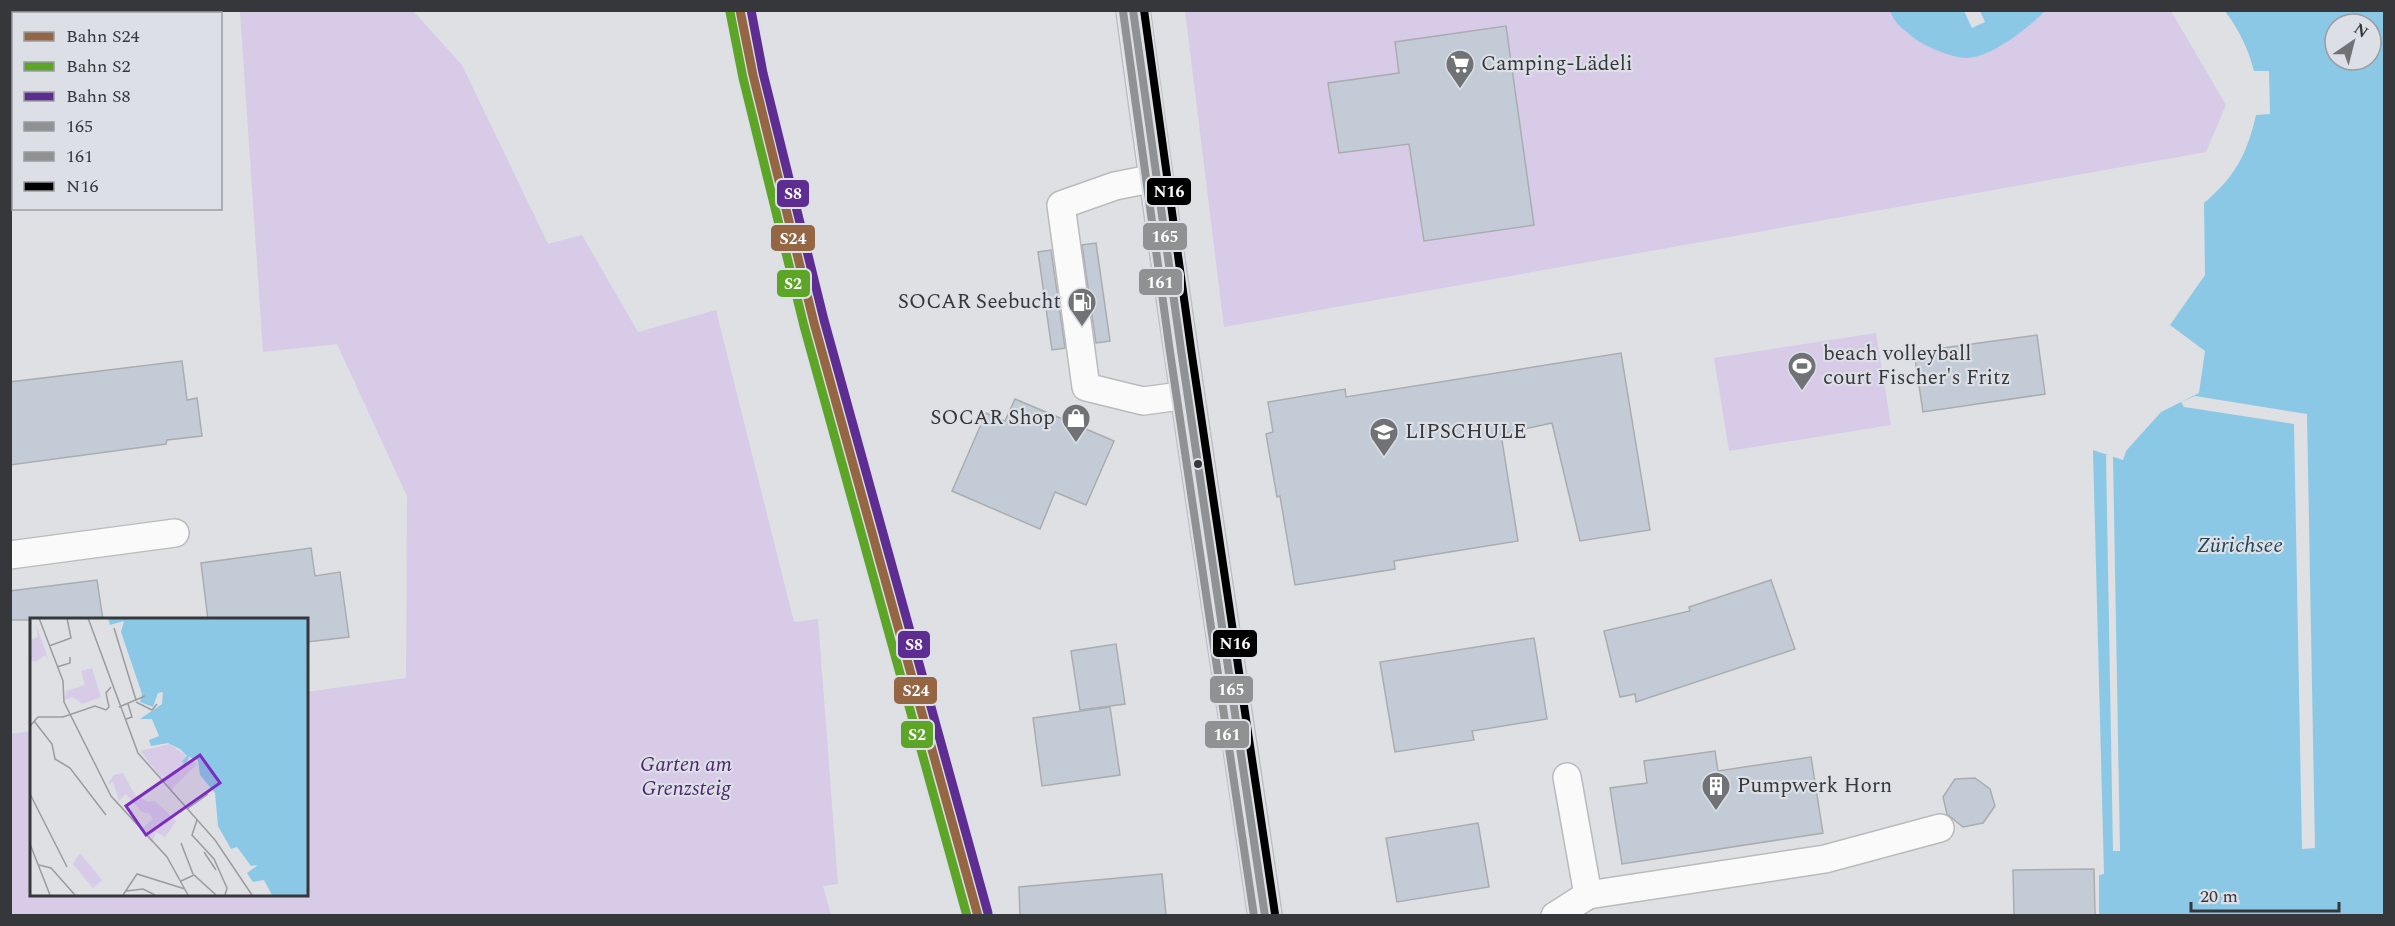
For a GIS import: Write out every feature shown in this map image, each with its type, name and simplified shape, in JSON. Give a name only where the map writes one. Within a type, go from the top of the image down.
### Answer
[{"type":"main road","points":[[1133,10],[1155,178],[1265,915]]},
{"type":"lane","points":[[1155,178],[1115,186],[1061,205],[1086,387],[1143,401],[1188,395]]},
{"type":"lane","points":[[10,555],[175,533]]},
{"type":"lane","points":[[1567,777],[1588,896]]},
{"type":"lane","points":[[1555,915],[1588,896],[1825,859],[1940,828]]},
{"type":"green space","name":"Garten am Grenzsteig","points":[[240,11],[413,11],[462,65],[548,244],[582,235],[638,332],[716,310],[794,622],[818,619],[838,884],[823,886],[831,915],[11,915],[11,734],[30,731],[30,896],[308,896],[308,692],[406,678],[407,496],[337,344],[263,352]]},
{"type":"green space","points":[[1185,11],[2171,11],[2226,105],[2206,152],[1224,327]]},
{"type":"green space","name":"beach volleyball court Fischer's Fritz","points":[[1876,333],[1891,425],[1729,451],[1714,358]]},
{"type":"water","points":[[1890,11],[2045,11],[2029,26],[1998,48],[1976,57],[1966,58],[1946,54],[1919,41],[1900,26]]},
{"type":"water","name":"Zürichsee","points":[[2225,11],[2384,11],[2384,915],[2099,915],[2099,875],[2104,874],[2093,450],[2123,460],[2126,451],[2161,412],[2199,393],[2205,351],[2170,325],[2205,275],[2204,203],[2224,184],[2238,164],[2244,153],[2256,115],[2270,114],[2269,71],[2254,71],[2239,32]]},
{"type":"pier","points":[[1964,11],[1980,11],[1985,22],[1972,28]]},
{"type":"pier","points":[[2195,396],[2307,414],[2315,848],[2302,849],[2294,424],[2184,407],[2181,402]]},
{"type":"pier","points":[[2106,455],[2113,455],[2120,851],[2113,851]]},
{"type":"building","points":[[1506,26],[1534,225],[1424,241],[1409,144],[1339,153],[1328,83],[1399,73],[1395,42]]},
{"type":"building","points":[[1096,243],[1110,341],[1096,343],[1082,245]]},
{"type":"building","points":[[1051,250],[1065,348],[1052,350],[1038,252]]},
{"type":"building","points":[[2037,335],[2045,394],[1923,412],[1914,352]]},
{"type":"building","points":[[1621,353],[1650,530],[1580,541],[1552,423],[1501,434],[1518,541],[1394,561],[1395,569],[1295,585],[1280,496],[1277,497],[1266,434],[1273,432],[1268,402],[1345,389],[1346,397]]},
{"type":"building","points":[[182,361],[187,400],[197,398],[202,436],[167,440],[166,444],[10,465],[10,382]]},
{"type":"building","points":[[1015,399],[1114,441],[1086,505],[1055,492],[1040,529],[952,491],[986,413],[1005,421]]},
{"type":"building","points":[[311,548],[315,576],[340,572],[349,637],[308,642],[308,618],[208,618],[201,563]]},
{"type":"building","points":[[97,580],[103,618],[10,620],[10,591]]},
{"type":"building","points":[[1771,580],[1795,649],[1636,702],[1635,694],[1620,697],[1604,631],[1690,611],[1689,607]]},
{"type":"building","points":[[1534,638],[1547,719],[1472,731],[1474,740],[1395,752],[1380,662]]},
{"type":"building","points":[[1116,644],[1125,704],[1080,710],[1071,651]]},
{"type":"building","points":[[1110,707],[1120,775],[1042,786],[1033,718]]},
{"type":"building","name":"Pumpwerk Horn","points":[[1715,751],[1718,771],[1811,757],[1823,833],[1622,864],[1610,788],[1647,783],[1644,761]]},
{"type":"building","points":[[1975,778],[1990,789],[1995,806],[1983,823],[1963,827],[1947,814],[1943,797],[1955,779]]},
{"type":"building","points":[[1478,823],[1489,887],[1397,902],[1386,838]]},
{"type":"building","points":[[2094,869],[2095,915],[2014,915],[2013,870]]},
{"type":"building","points":[[1162,874],[1166,915],[1020,915],[1019,887]]},
{"type":"rail line","name":"S24","points":[[740,10],[753,75],[814,323],[978,916]]},
{"type":"rail line","name":"S8","points":[[751,10],[763,73],[824,320],[988,913]]},
{"type":"rail line","name":"S2","points":[[730,12],[743,78],[804,326],[967,916]]},
{"type":"transit line","name":"165","points":[[1133,10],[1265,916]]},
{"type":"transit line","name":"N16","points":[[1144,10],[1191,349],[1275,914]]},
{"type":"transit line","name":"161","points":[[1123,11],[1170,352],[1254,916]]},
{"type":"place","name":"Camping-Lädeli","points":[[1460,90]]},
{"type":"place","name":"SOCAR Seebucht","points":[[1082,328]]},
{"type":"place","name":"beach volleyball court Fischer's Fritz","points":[[1802,392]]},
{"type":"place","name":"SOCAR Shop","points":[[1076,444]]},
{"type":"place","name":"LIPSCHULE","points":[[1384,458]]},
{"type":"place","name":"Pumpwerk Horn","points":[[1716,812]]}]
